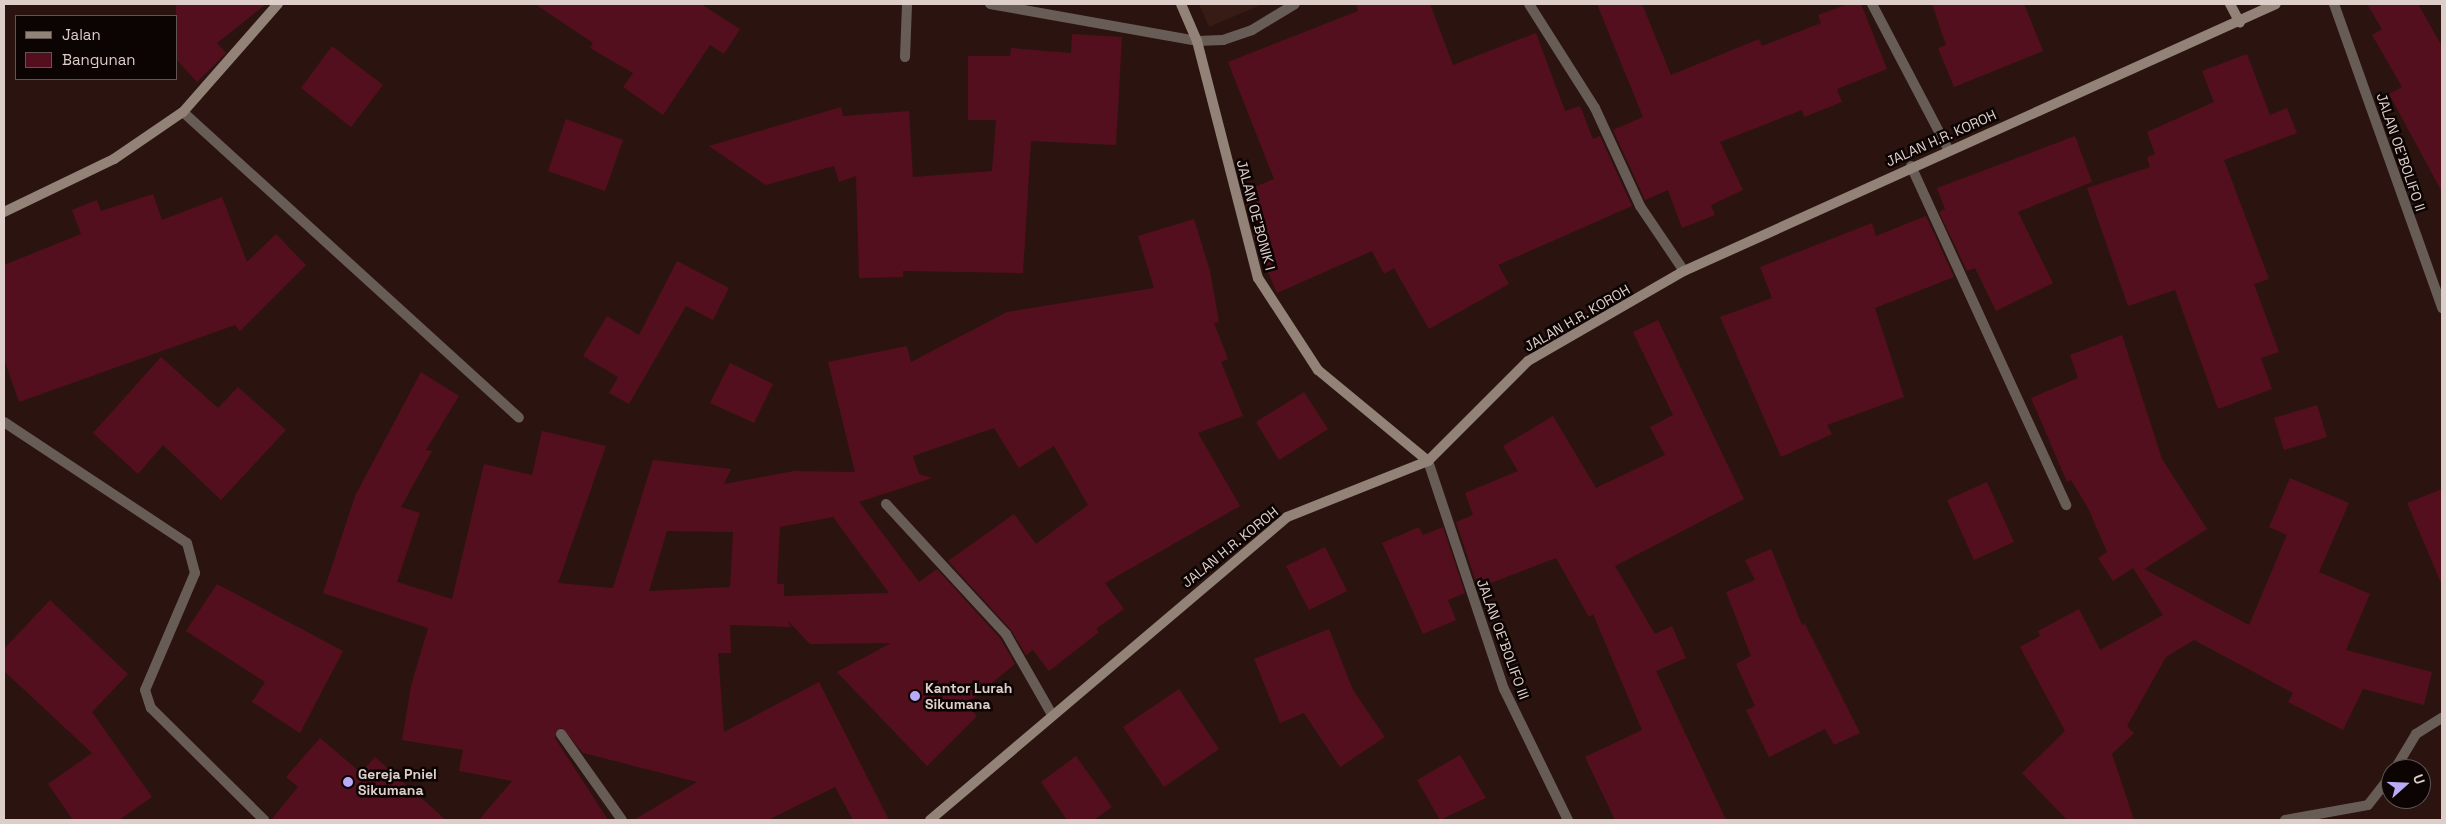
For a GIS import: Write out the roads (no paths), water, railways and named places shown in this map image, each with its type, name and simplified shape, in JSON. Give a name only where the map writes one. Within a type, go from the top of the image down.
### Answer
[{"type":"main road","points":[[4,212],[114,159],[183,112],[278,4]]},
{"type":"main road","name":"JALAN OE'BONIK I","points":[[1181,4],[1197,42],[1248,248],[1262,285],[1318,370],[1428,461]]},
{"type":"main road","points":[[2230,4],[2240,22]]},
{"type":"main road","name":"JALAN H.R. KOROH","points":[[930,820],[1050,714],[1287,517],[1428,461],[1528,361],[1684,271],[1948,149],[2240,22],[2276,4]]},
{"type":"street","points":[[905,57],[907,4]]},
{"type":"street","points":[[990,4],[1197,42],[1223,40],[1252,30],[1295,4]]},
{"type":"street","points":[[1529,4],[1595,108],[1640,206],[1684,271]]},
{"type":"street","points":[[1872,4],[1948,149]]},
{"type":"street","name":"JALAN OE'BOLIFO II","points":[[2334,4],[2442,308]]},
{"type":"street","points":[[183,112],[519,418]]},
{"type":"street","points":[[1912,166],[2066,505]]},
{"type":"street","points":[[4,422],[187,544],[195,573],[144,690],[151,708],[264,820]]},
{"type":"street","name":"JALAN OE'BOLIFO III","points":[[1428,461],[1504,689],[1568,820]]},
{"type":"street","points":[[886,504],[1006,634],[1050,714]]},
{"type":"street","points":[[2401,759],[2416,734],[2442,718]]},
{"type":"street","points":[[561,734],[622,820]]},
{"type":"street","points":[[2285,820],[2348,812],[2368,805],[2381,789]]},
{"type":"place","name":"Kantor Lurah Sikumana","points":[[915,696]]},
{"type":"place","name":"Gereja Pniel Sikumana","points":[[348,782]]}]
